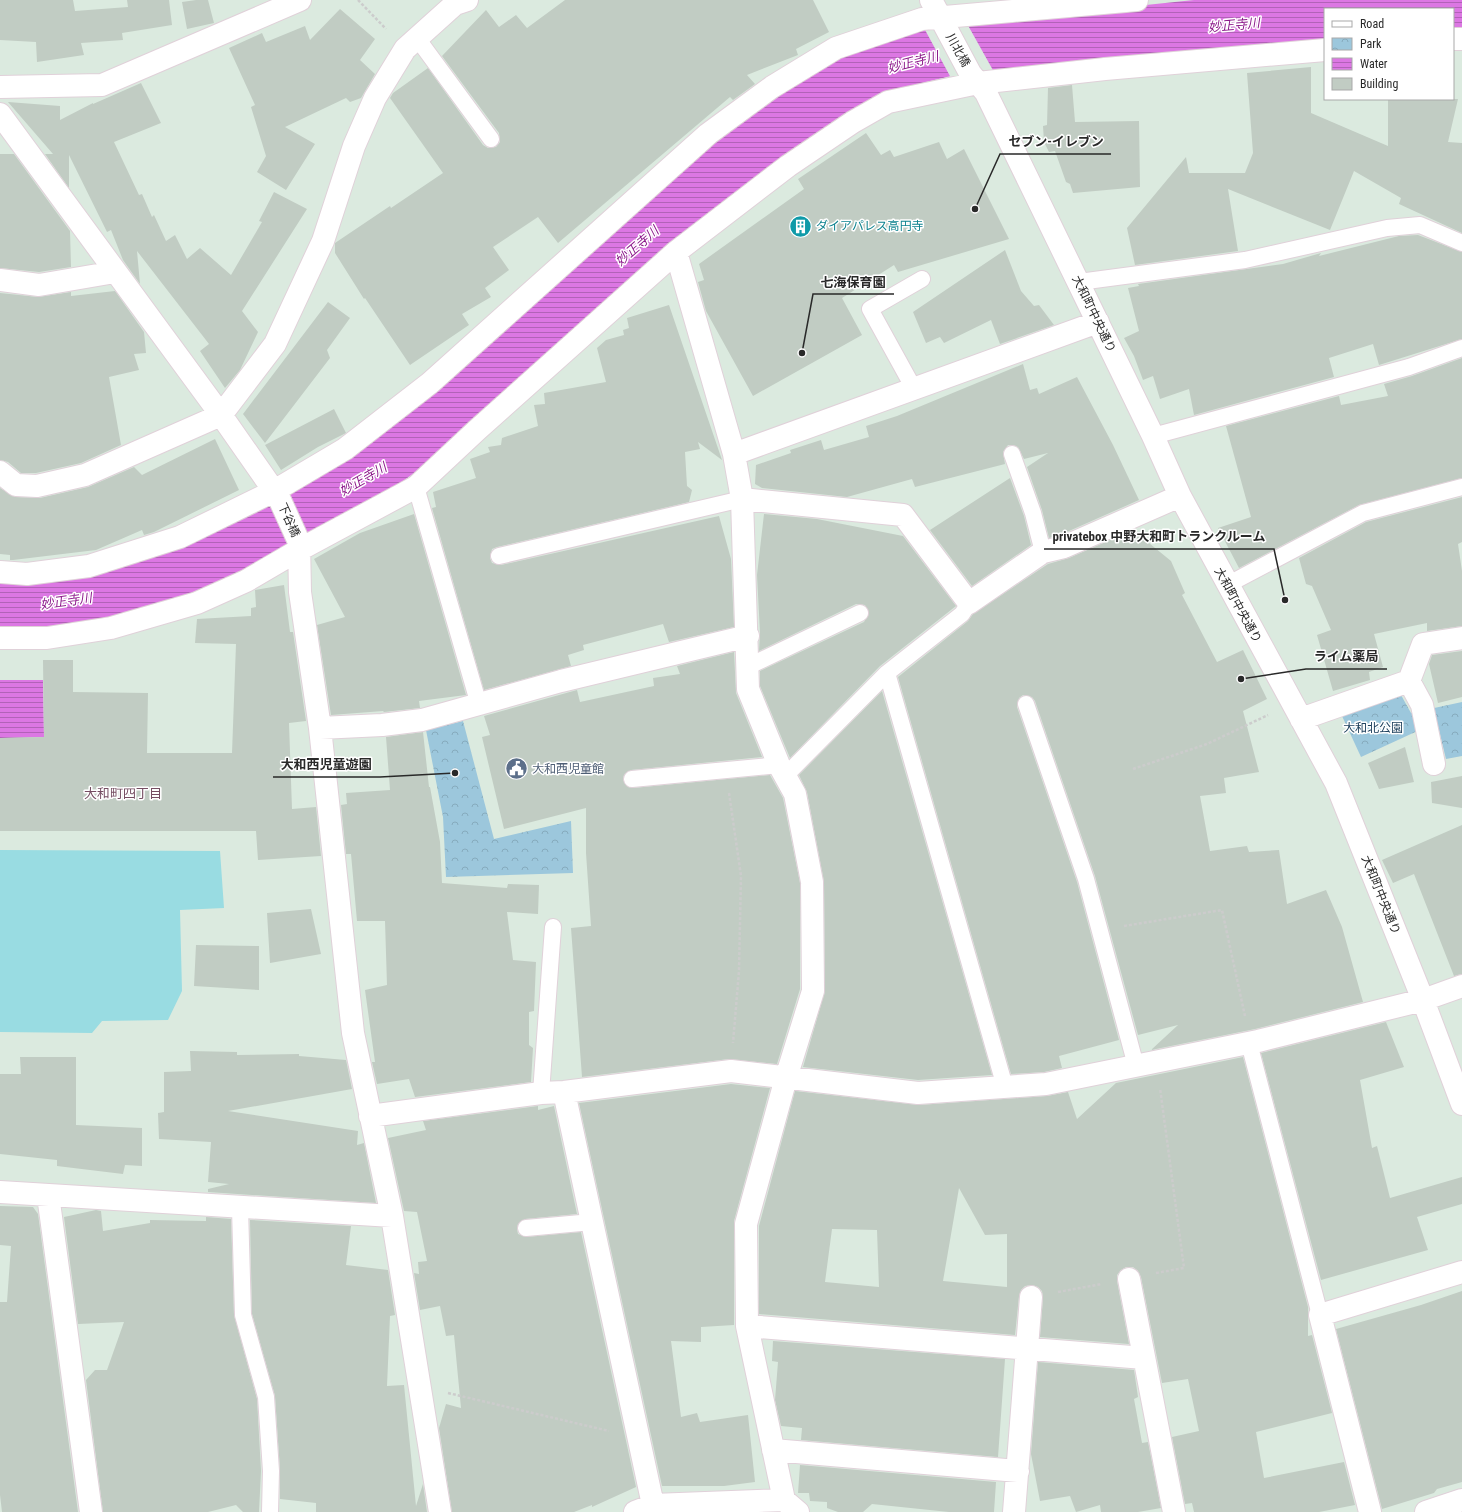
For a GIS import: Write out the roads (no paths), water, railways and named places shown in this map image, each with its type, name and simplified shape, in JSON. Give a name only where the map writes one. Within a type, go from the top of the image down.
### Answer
[{"type":"street","points":[[0,87],[102,85],[300,0]]},
{"type":"street","points":[[0,472],[16,485],[37,486],[85,475],[221,415],[275,344],[323,241],[354,146],[375,98],[411,43],[455,4],[467,0]]},
{"type":"street","points":[[0,572],[27,574],[89,566],[180,538],[276,494],[345,449],[430,383],[708,134],[772,87],[836,48],[922,18],[939,14],[1137,0]]},
{"type":"street","name":"川北橋","points":[[939,14],[974,78]]},
{"type":"street","points":[[0,638],[47,638],[111,628],[197,603],[246,582],[299,546],[366,515],[416,487],[676,252],[788,166],[853,122],[888,102],[974,78],[1105,69],[1324,50]]},
{"type":"street","name":"大和町中央通り","points":[[974,78],[986,93],[1079,282],[1180,496],[1336,783],[1423,1000],[1462,1104]]},
{"type":"street","name":"下谷橋","points":[[0,114],[221,415],[276,494],[299,546]]},
{"type":"street","points":[[564,1092],[639,1438],[644,1508],[786,1508],[747,1326],[746,1224],[786,1078],[813,991],[812,882],[795,794],[782,771],[748,689],[748,636],[742,499],[734,454],[676,252]]},
{"type":"street","points":[[0,280],[39,285],[115,272]]},
{"type":"street","points":[[734,454],[913,387],[1098,322]]},
{"type":"street","points":[[742,499],[903,515],[969,603],[1043,552],[1064,547],[1180,496]]},
{"type":"street","points":[[299,546],[300,592],[320,728],[353,1033],[392,1216],[440,1512]]},
{"type":"street","points":[[320,728],[382,725],[422,720],[561,681],[748,636]]},
{"type":"street","points":[[1434,764],[1422,705],[1409,681],[1423,644],[1462,638]]},
{"type":"street","points":[[1296,711],[1409,681]]},
{"type":"street","points":[[370,1116],[541,1093],[564,1092],[731,1071],[918,1093],[1046,1084],[1249,1043],[1423,1000],[1462,986]]},
{"type":"street","points":[[0,1192],[240,1208],[392,1216]]},
{"type":"street","points":[[48,1195],[91,1512]]},
{"type":"street","points":[[1370,1512],[1320,1315],[1462,1272]]},
{"type":"street","points":[[1129,1278],[1174,1512]]},
{"type":"street","points":[[1014,1512],[1031,1297]]},
{"type":"street","points":[[747,1326],[1144,1358]]},
{"type":"street","points":[[773,1450],[1018,1471]]},
{"type":"street","points":[[1426,1512],[1462,1500]]},
{"type":"lane","points":[[411,43],[491,139]]},
{"type":"lane","points":[[1079,282],[1245,260],[1387,228],[1420,225],[1462,243]]},
{"type":"lane","points":[[913,387],[870,309],[922,278]]},
{"type":"lane","points":[[1153,436],[1409,367],[1462,348]]},
{"type":"lane","points":[[1012,454],[1033,513],[1043,552]]},
{"type":"lane","points":[[416,487],[479,705]]},
{"type":"lane","points":[[1228,585],[1364,513],[1462,487]]},
{"type":"lane","points":[[499,556],[742,499]]},
{"type":"lane","points":[[632,779],[726,771],[782,771],[887,673],[962,614],[969,603]]},
{"type":"lane","points":[[747,667],[860,613]]},
{"type":"lane","points":[[887,673],[1005,1087]]},
{"type":"lane","points":[[1026,704],[1086,879],[1100,930],[1147,1064]]},
{"type":"lane","points":[[541,1093],[553,927]]},
{"type":"lane","points":[[1249,1043],[1320,1315]]},
{"type":"lane","points":[[240,1208],[243,1315],[266,1397],[271,1471],[270,1512]]},
{"type":"lane","points":[[526,1228],[592,1222]]},
{"type":"water","name":"妙正寺川","points":[[1194,0],[1462,0],[1462,35],[1454,35],[1454,8],[1324,8],[1324,44],[951,76],[922,83],[881,97],[428,463],[396,486],[221,584],[128,615],[43,630],[0,630],[0,581],[267,505],[716,140],[777,95],[844,55],[910,33],[945,26]]},
{"type":"water","points":[[0,680],[43,680],[44,737],[0,738]]},
{"type":"place","name":"セブン-イレブン","points":[[975,209]]},
{"type":"place","name":"ダイアパレス高円寺","points":[[801,226]]},
{"type":"place","name":"七海保育園","points":[[802,353]]},
{"type":"place","name":"privatebox 中野大和町トランクルーム","points":[[1285,600]]},
{"type":"place","name":"ライム薬局","points":[[1241,679]]},
{"type":"place","name":"大和西児童館","points":[[517,769]]},
{"type":"place","name":"大和西児童遊園","points":[[455,773]]},
{"type":"district","name":"大和町四丁目","points":[[123,793]]},
{"type":"park label","name":"大和北公園","points":[[1373,728]]}]
